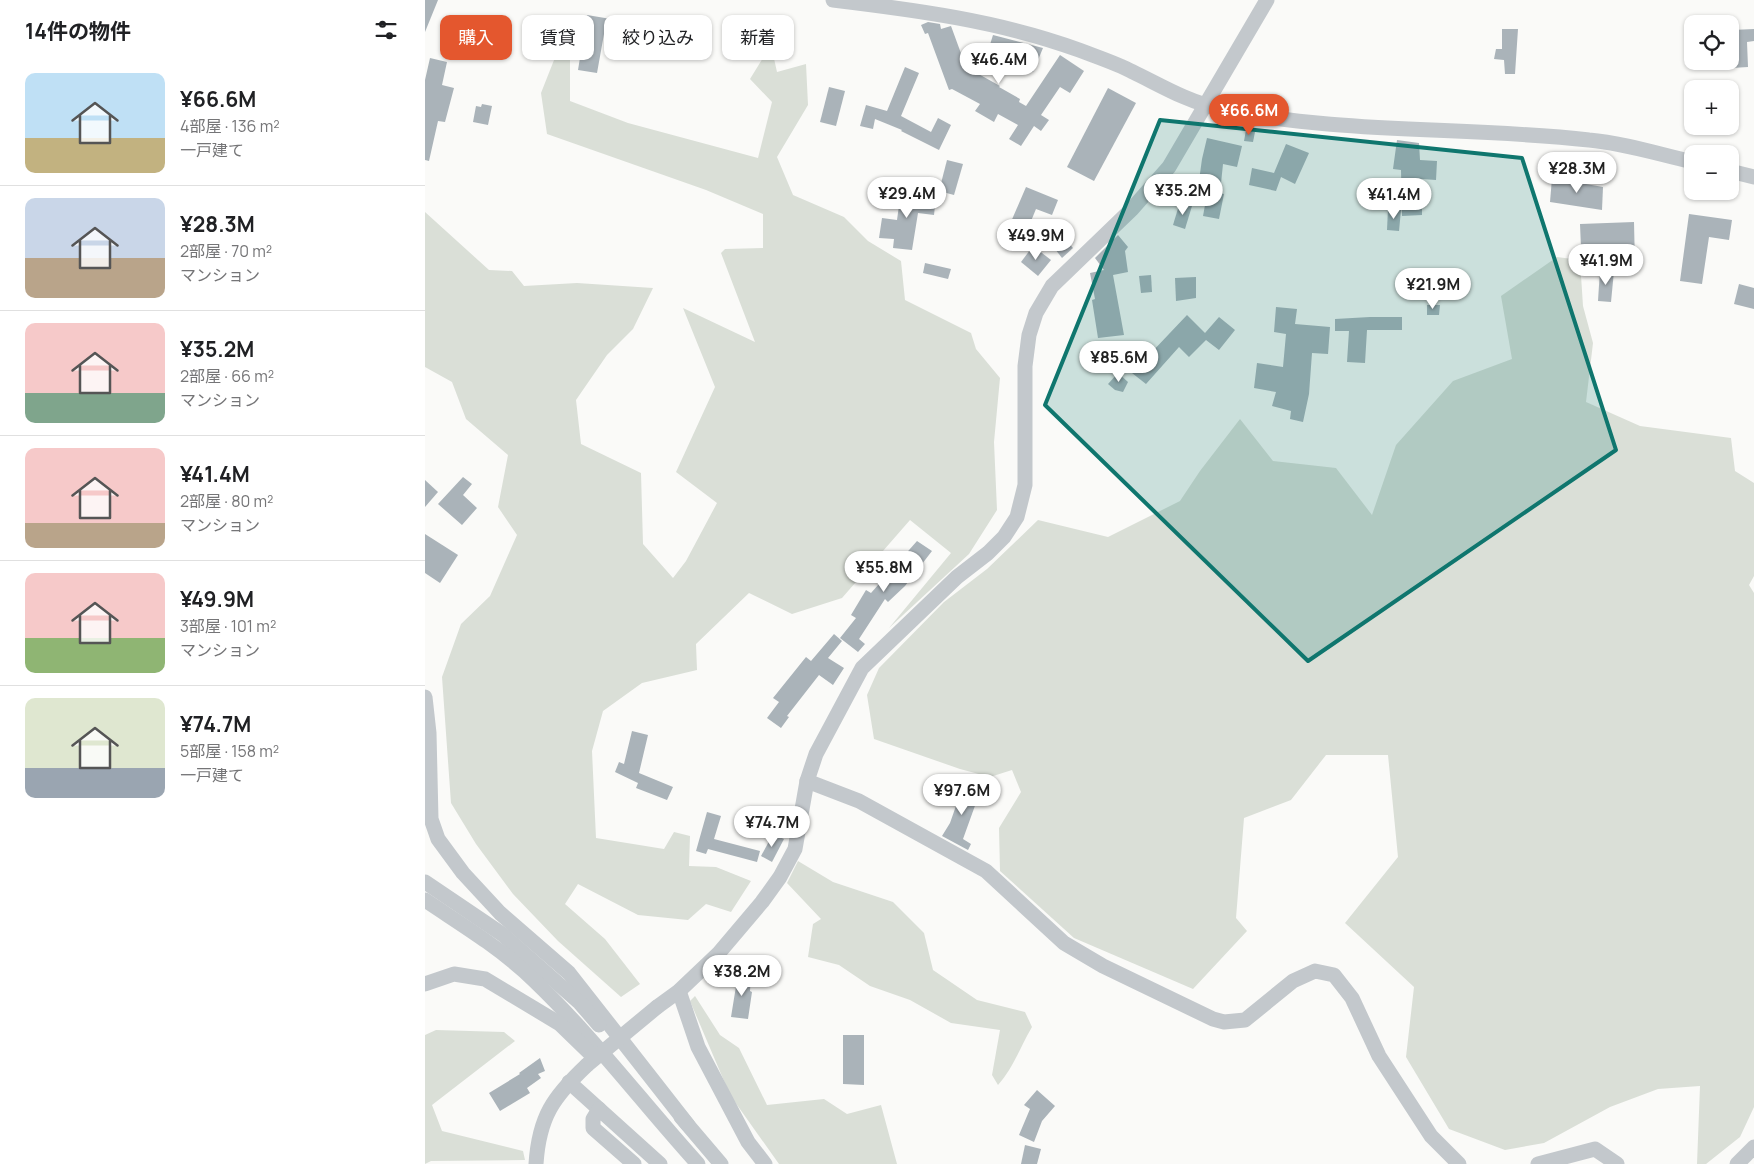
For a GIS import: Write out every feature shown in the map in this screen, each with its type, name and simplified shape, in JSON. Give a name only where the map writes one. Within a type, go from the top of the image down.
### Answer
[{"type":"street","points":[[833,0],[958,17],[1019,30],[1096,57],[1205,105],[1261,116],[1344,125],[1591,140],[1684,160]]},
{"type":"street","points":[[536,1164],[541,1128],[549,1107],[569,1082],[657,1007],[679,991],[718,954],[762,902],[780,877],[795,849],[807,781],[816,754],[862,668],[957,576],[988,553],[1004,537],[1017,517],[1025,485],[1025,366],[1029,335],[1036,313],[1052,286],[1132,209],[1169,167],[1267,0]]},
{"type":"street","points":[[1739,173],[1754,177]]},
{"type":"street","points":[[425,697],[429,734],[431,819],[438,839],[463,873],[494,907],[569,973],[687,1125]]},
{"type":"street","points":[[807,781],[859,801],[986,872],[1063,943],[1103,966],[1213,1019],[1224,1022],[1245,1020],[1293,981],[1315,971],[1334,975],[1352,998],[1379,1056],[1431,1136],[1459,1164]]},
{"type":"street","points":[[425,882],[502,934],[580,1003],[721,1164]]},
{"type":"street","points":[[425,900],[493,945],[524,971],[612,1062],[698,1164]]},
{"type":"street","points":[[425,984],[454,974],[485,979],[498,986],[560,1024],[667,1129]]},
{"type":"street","points":[[679,991],[698,1048],[748,1142],[765,1164]]},
{"type":"street","points":[[569,1082],[660,1164]]},
{"type":"street","points":[[599,1109],[593,1119],[593,1128],[598,1136],[630,1158],[634,1164]]},
{"type":"street","points":[[1737,1164],[1754,1147]]},
{"type":"street","points":[[1538,1164],[1595,1149],[1617,1164]]},
{"type":"highlighted area","points":[[1160,120],[1522,158],[1616,450],[1308,661],[1045,405]]},
{"type":"shaded area","points":[[554,60],[570,60],[570,101],[628,123],[758,158],[772,102],[750,79],[762,60],[774,60],[777,72],[806,64],[808,105],[777,157],[793,195],[844,217],[868,241],[901,261],[905,300],[971,333],[976,349],[1000,378],[994,442],[997,510],[969,554],[889,628],[951,553],[910,520],[842,598],[792,614],[749,593],[696,644],[697,670],[642,683],[603,711],[592,751],[596,838],[664,849],[674,832],[690,836],[689,866],[716,867],[751,881],[731,912],[706,904],[688,920],[638,915],[578,884],[565,904],[605,939],[640,984],[621,997],[558,941],[513,894],[476,844],[451,803],[442,677],[461,624],[490,596],[517,535],[498,507],[508,455],[466,419],[452,382],[425,367],[425,212],[489,270],[512,271],[524,286],[577,283],[653,288],[633,329],[607,355],[576,400],[581,444],[641,473],[643,544],[673,578],[686,561],[717,503],[676,472],[715,387],[683,308],[755,342],[721,253],[725,249],[763,248],[763,214],[706,190],[547,134],[541,93]]},
{"type":"shaded area","points":[[1557,257],[1580,260],[1583,306],[1593,343],[1586,402],[1640,426],[1731,438],[1735,471],[1754,483],[1754,576],[1749,585],[1754,593],[1754,1107],[1740,1137],[1706,1164],[1697,1164],[1700,1086],[1658,1089],[1610,1107],[1544,1143],[1505,1150],[1449,1129],[1406,1057],[1414,987],[1345,923],[1398,857],[1388,755],[1326,755],[1291,800],[1244,818],[1236,918],[1247,931],[1193,989],[1074,938],[1000,871],[999,828],[1021,792],[1012,770],[990,777],[960,769],[874,739],[867,695],[879,668],[944,602],[987,569],[1038,520],[1108,537],[1180,501],[1200,471],[1240,419],[1273,461],[1336,468],[1372,515],[1396,445],[1453,381],[1512,359],[1501,296]]},
{"type":"shaded area","points":[[798,861],[833,882],[893,902],[924,933],[933,970],[977,1000],[1025,1012],[1032,1027],[1013,1064],[998,1085],[992,1075],[1000,1030],[951,1023],[910,1000],[870,986],[839,965],[808,957],[813,924],[821,919],[787,883]]},
{"type":"shaded area","points":[[695,996],[720,1035],[739,1048],[767,1105],[824,1099],[847,1114],[881,1105],[897,1164],[779,1164],[730,1095],[690,1001]]},
{"type":"shaded area","points":[[436,1030],[504,1032],[515,1041],[432,1105],[442,1131],[523,1151],[525,1160],[431,1161],[425,1164],[425,1035]]},
{"type":"building","points":[[425,0],[438,0],[425,32]]},
{"type":"building","points":[[594,16],[604,18],[604,34],[597,73],[578,70],[580,60],[594,60]]},
{"type":"building","points":[[928,22],[940,24],[941,29],[951,26],[966,67],[1020,99],[1019,102],[1026,106],[1060,55],[1084,71],[1070,93],[1060,87],[1041,115],[1049,120],[1041,131],[1034,126],[1021,146],[1009,139],[1018,125],[998,114],[994,122],[975,111],[980,104],[952,89],[949,90],[928,33],[925,34],[921,25]]},
{"type":"building","points":[[1502,29],[1518,29],[1515,74],[1505,74],[1504,60],[1494,59],[1496,49],[1502,49]]},
{"type":"building","points":[[1754,29],[1754,41],[1747,42],[1748,67],[1739,68],[1739,30]]},
{"type":"building","points":[[993,35],[1043,48],[1033,72],[1015,64],[1017,59],[988,51]]},
{"type":"building","points":[[430,58],[447,62],[442,85],[454,88],[445,122],[438,121],[429,161],[425,160],[425,80]]},
{"type":"building","points":[[905,67],[919,73],[901,116],[931,132],[938,118],[951,125],[939,150],[902,130],[875,119],[873,129],[860,126],[866,105],[887,111]]},
{"type":"building","points":[[829,87],[845,91],[836,126],[820,122]]},
{"type":"building","points":[[1108,88],[1136,103],[1094,181],[1067,167]]},
{"type":"building","points":[[482,104],[492,106],[488,125],[473,122],[476,106],[481,107]]},
{"type":"building","points":[[1246,130],[1255,132],[1253,142],[1244,141]]},
{"type":"building","points":[[1207,138],[1242,146],[1237,167],[1223,164],[1220,193],[1224,194],[1219,219],[1203,216],[1208,189],[1198,188]]},
{"type":"building","points":[[1397,140],[1419,143],[1420,160],[1437,161],[1436,180],[1422,179],[1422,215],[1402,216],[1401,170],[1393,169]]},
{"type":"building","points":[[1286,144],[1309,153],[1295,184],[1281,177],[1276,191],[1249,185],[1252,168],[1274,173]]},
{"type":"building","points":[[947,160],[963,164],[954,195],[939,191]]},
{"type":"building","points":[[1552,178],[1603,187],[1602,210],[1550,202]]},
{"type":"building","points":[[1026,187],[1058,200],[1052,215],[1036,209],[1024,238],[1007,231]]},
{"type":"building","points":[[901,191],[936,197],[934,215],[918,213],[912,250],[893,248],[894,239],[879,238],[882,218],[897,220]]},
{"type":"building","points":[[1180,202],[1192,206],[1185,229],[1173,225]]},
{"type":"building","points":[[1388,209],[1401,210],[1399,231],[1387,230]]},
{"type":"building","points":[[1689,214],[1732,220],[1729,240],[1709,237],[1702,284],[1680,281]]},
{"type":"building","points":[[1634,222],[1635,265],[1612,265],[1612,247],[1581,248],[1580,224]]},
{"type":"building","points":[[1118,235],[1128,247],[1125,251],[1128,272],[1113,275],[1124,335],[1098,338],[1092,300],[1095,299],[1090,273],[1104,270],[1095,258]]},
{"type":"building","points":[[1065,239],[1073,248],[1062,258],[1055,249]]},
{"type":"building","points":[[1033,246],[1051,260],[1038,276],[1021,262]]},
{"type":"building","points":[[925,263],[951,269],[948,279],[923,273]]},
{"type":"building","points":[[1600,270],[1614,271],[1611,302],[1598,301]]},
{"type":"building","points":[[1151,275],[1152,292],[1141,293],[1139,276]]},
{"type":"building","points":[[1196,277],[1196,298],[1176,301],[1175,278]]},
{"type":"building","points":[[1739,284],[1754,288],[1754,309],[1734,304]]},
{"type":"building","points":[[1427,305],[1440,305],[1439,315],[1427,315]]},
{"type":"building","points":[[1276,307],[1297,309],[1295,324],[1330,327],[1328,354],[1312,353],[1309,394],[1303,422],[1290,419],[1291,411],[1272,406],[1276,392],[1254,388],[1257,363],[1283,367],[1286,334],[1274,332]]},
{"type":"building","points":[[1187,315],[1205,333],[1219,317],[1235,330],[1219,350],[1206,340],[1189,357],[1179,347],[1146,384],[1132,373]]},
{"type":"building","points":[[1402,317],[1402,330],[1367,330],[1365,363],[1347,362],[1349,331],[1335,331],[1335,319]]},
{"type":"building","points":[[1118,373],[1128,382],[1123,392],[1115,390],[1108,384]]},
{"type":"building","points":[[463,477],[472,484],[463,495],[477,508],[462,525],[438,504]]},
{"type":"building","points":[[425,480],[438,492],[425,507]]},
{"type":"building","points":[[425,534],[458,555],[440,583],[425,573]]},
{"type":"building","points":[[917,541],[932,551],[905,586],[888,602],[885,599],[859,639],[865,644],[858,652],[840,638],[856,618],[851,615],[866,590],[871,593]]},
{"type":"building","points":[[834,634],[842,641],[828,658],[844,668],[833,685],[819,675],[787,716],[789,717],[781,728],[767,718],[779,702],[773,698],[806,657],[811,661]]},
{"type":"building","points":[[632,731],[648,735],[639,773],[673,787],[667,800],[636,788],[638,783],[615,772],[619,762],[624,764]]},
{"type":"building","points":[[964,783],[981,789],[963,839],[971,844],[968,850],[942,836],[950,823]]},
{"type":"building","points":[[707,812],[721,816],[714,839],[760,851],[757,862],[708,849],[706,854],[696,851]]},
{"type":"building","points":[[773,834],[784,839],[772,862],[761,856]]},
{"type":"building","points":[[738,974],[751,975],[750,991],[752,992],[748,1019],[731,1017]]},
{"type":"building","points":[[843,1035],[864,1035],[864,1085],[843,1084]]},
{"type":"building","points":[[540,1058],[545,1071],[538,1074],[541,1078],[527,1088],[530,1093],[500,1111],[489,1093],[520,1074]]},
{"type":"building","points":[[1037,1090],[1055,1106],[1042,1121],[1034,1142],[1019,1135],[1030,1109],[1024,1105]]},
{"type":"building","points":[[1025,1145],[1041,1149],[1037,1164],[1021,1164]]}]
